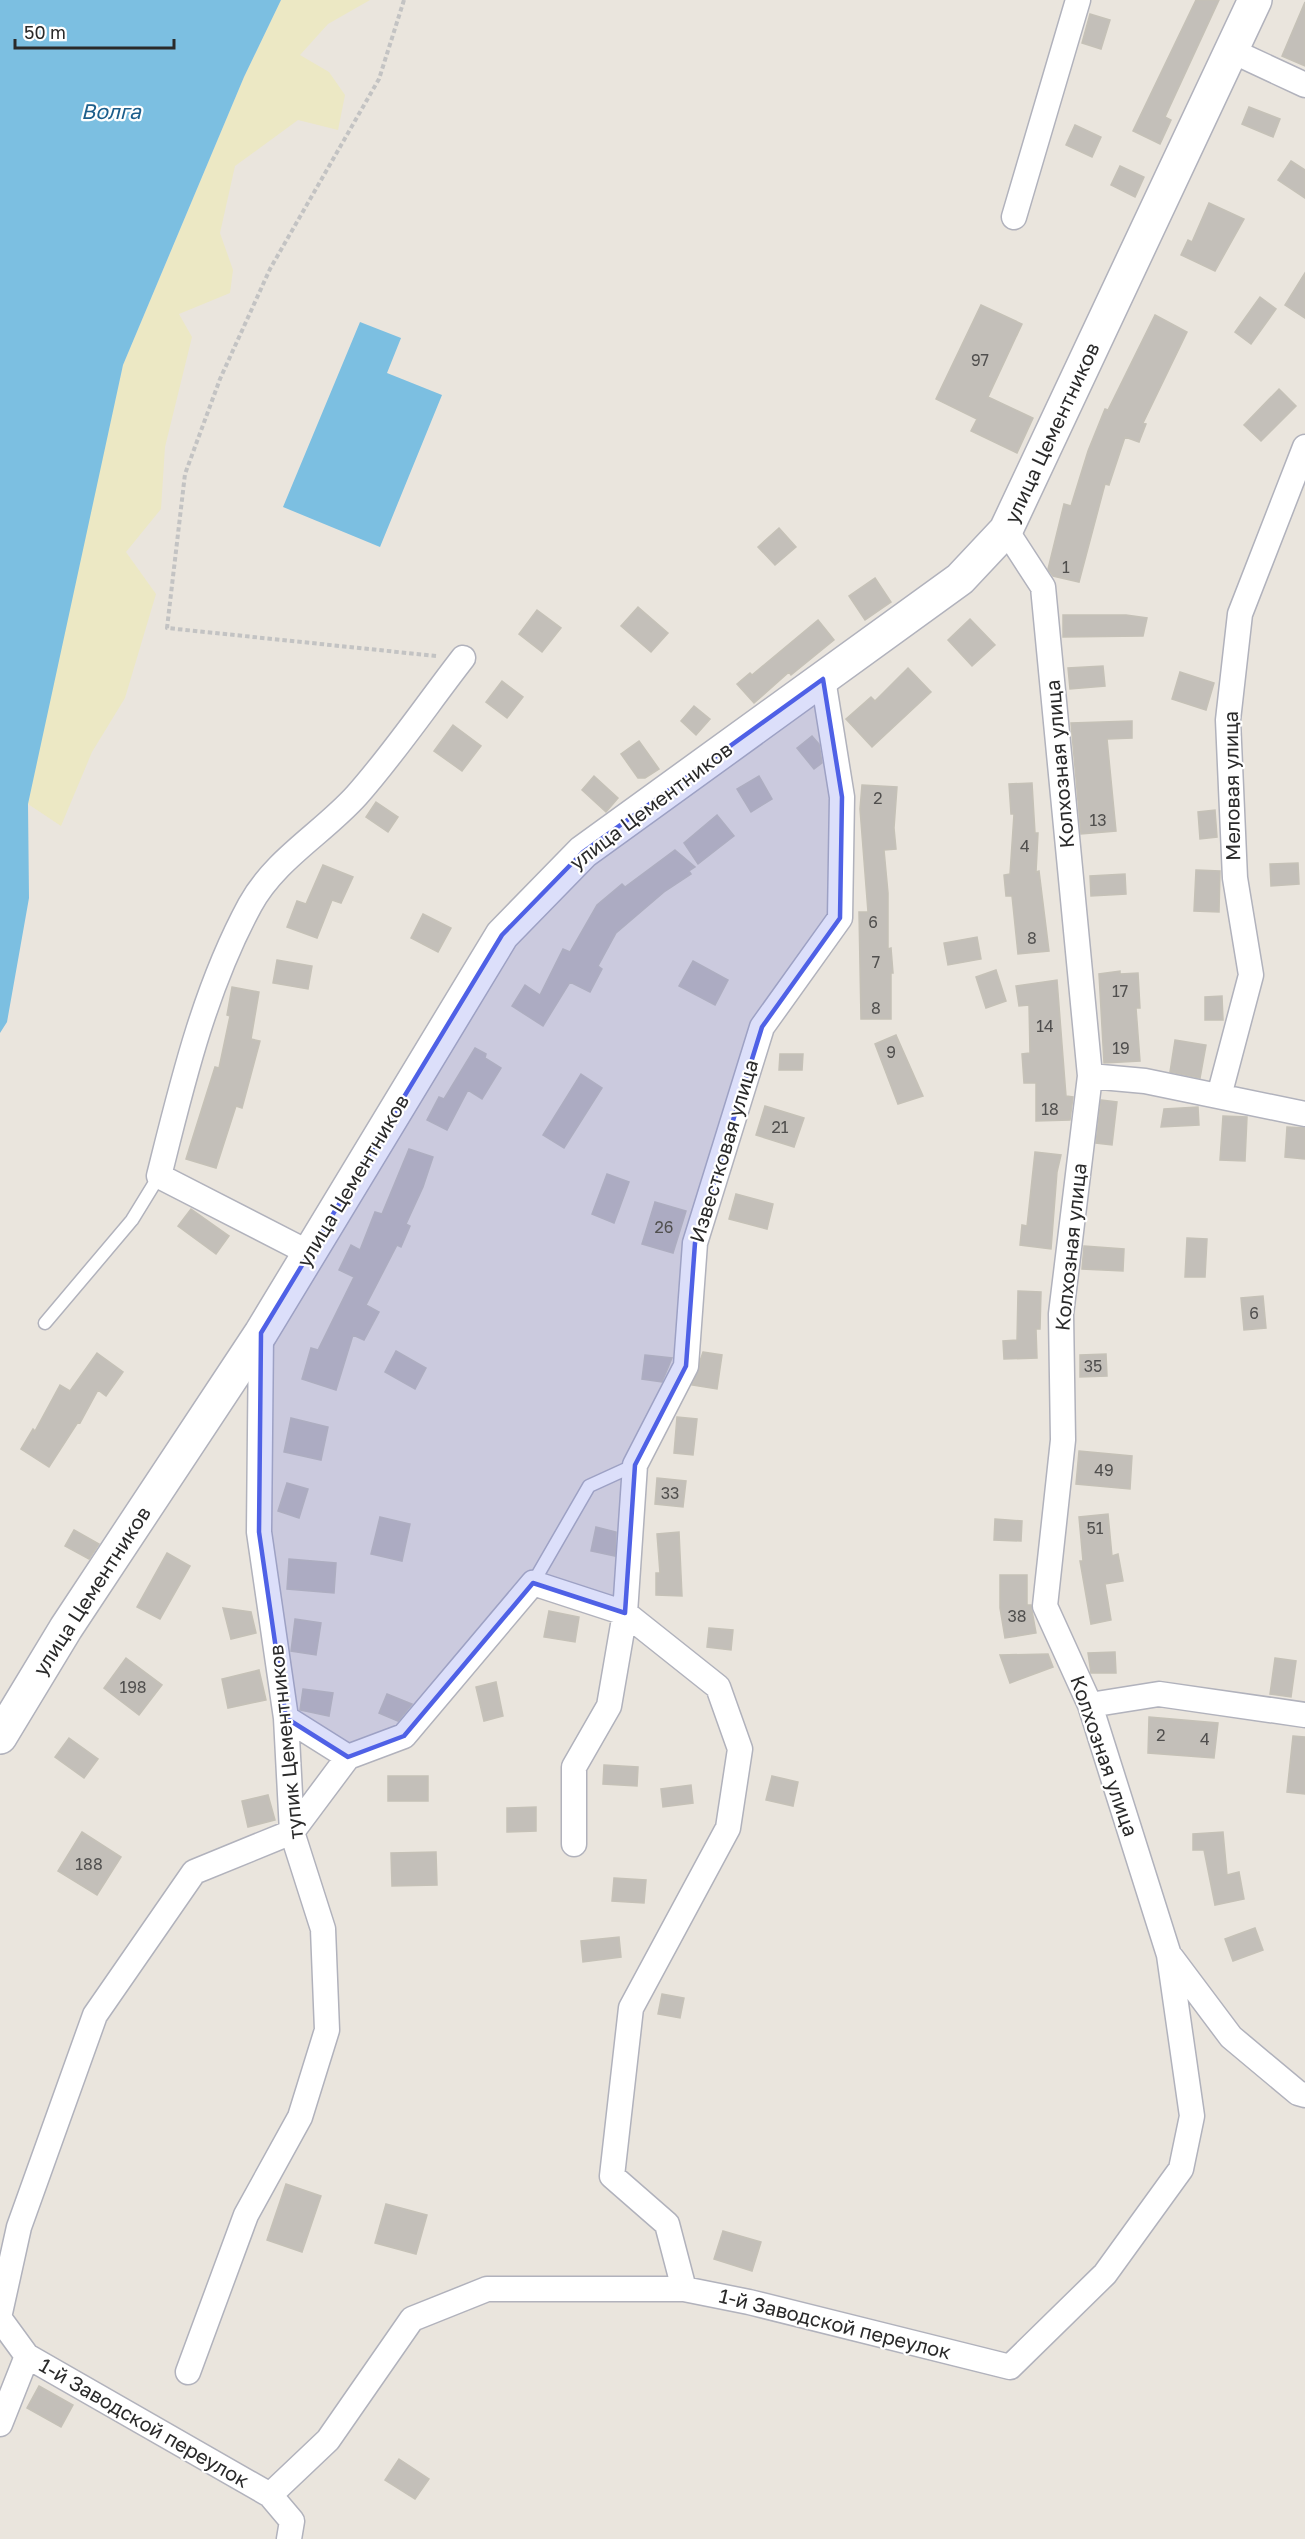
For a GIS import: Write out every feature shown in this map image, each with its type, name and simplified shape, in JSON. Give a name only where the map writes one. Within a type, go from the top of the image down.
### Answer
[{"type":"street","points":[[1014,217],[1078,0]]},
{"type":"street","name":"улица Цементников","points":[[0,1737],[66,1628],[261,1333],[502,935],[584,852],[960,579],[1006,530],[1255,0]]},
{"type":"street","points":[[1230,50],[1305,86]]},
{"type":"street","name":"Меловая улица","points":[[1219,1096],[1251,975],[1234,878],[1228,720],[1240,614],[1298,487],[1305,447]]},
{"type":"street","name":"Колхозная улица","points":[[1006,530],[1043,587],[1090,1076],[1061,1314],[1062,1440],[1045,1606],[1090,1705],[1169,1955]]},
{"type":"street","points":[[309,1253],[159,1176],[204,1008],[250,904],[282,863],[356,795],[463,658]]},
{"type":"street","name":"Известковая улица","points":[[574,1844],[574,1767],[609,1706],[625,1613],[635,1466],[686,1366],[695,1243],[762,1027],[840,918],[842,797],[823,679]]},
{"type":"street","points":[[1090,1076],[1145,1081],[1305,1114]]},
{"type":"street","name":"тупик Цементников","points":[[189,2372],[246,2216],[300,2117],[327,2030],[323,1929],[292,1832],[286,1718],[259,1532],[261,1333]]},
{"type":"street","points":[[0,2313],[19,2227],[95,2015],[194,1872],[292,1832],[348,1757],[404,1736],[533,1583],[625,1613],[718,1687],[740,1749],[728,1828],[632,2008],[612,2176],[667,2224],[684,2289]]},
{"type":"street","points":[[1090,1705],[1159,1694],[1305,1715]]},
{"type":"street","points":[[286,1718],[348,1757]]},
{"type":"street","points":[[1169,1955],[1231,2037],[1298,2093],[1305,2095]]},
{"type":"street","name":"1-й Заводской переулок","points":[[270,2495],[328,2440],[412,2319],[487,2289],[684,2289],[749,2302],[1010,2367],[1105,2274],[1181,2169],[1192,2116],[1169,1955]]},
{"type":"street","name":"1-й Заводской переулок","points":[[0,2319],[27,2356],[270,2495],[292,2521],[289,2539]]},
{"type":"street","points":[[0,2424],[27,2356]]},
{"type":"lane","points":[[45,1323],[132,1220],[159,1176]]},
{"type":"lane","points":[[533,1583],[589,1486],[635,1466]]},
{"type":"path","points":[[404,0],[379,79],[270,269],[220,379],[185,474],[166,628],[463,658]]},
{"type":"highlighted area","points":[[823,679],[842,797],[840,918],[762,1027],[695,1243],[686,1366],[635,1465],[625,1613],[533,1583],[404,1736],[348,1757],[286,1718],[259,1532],[261,1333],[502,935],[583,852]]},
{"type":"sand","points":[[281,0],[370,0],[328,24],[300,55],[329,72],[345,95],[338,130],[298,120],[235,166],[220,233],[233,270],[230,293],[179,314],[192,337],[165,447],[161,509],[126,552],[156,594],[125,698],[92,752],[61,826],[28,804],[57,660],[123,365],[244,77]]},
{"type":"water","name":"Волга","points":[[0,0],[281,0],[244,77],[123,365],[28,804],[29,898],[7,1022],[0,1033]]},
{"type":"water","points":[[360,322],[401,338],[387,373],[442,395],[380,547],[283,507]]},
{"type":"building","points":[[1196,0],[1219,0],[1165,117],[1171,120],[1160,144],[1133,131]]},
{"type":"building","points":[[1305,2],[1305,66],[1282,56]]},
{"type":"building","points":[[1090,14],[1110,20],[1101,49],[1082,43]]},
{"type":"building","points":[[1249,107],[1280,119],[1273,137],[1242,124]]},
{"type":"building","points":[[1075,125],[1101,137],[1092,157],[1066,145]]},
{"type":"building","points":[[1291,161],[1305,170],[1305,198],[1278,180]]},
{"type":"building","points":[[1120,166],[1144,177],[1135,197],[1111,185]]},
{"type":"building","points":[[1209,203],[1244,219],[1215,271],[1181,255],[1188,240],[1192,242]]},
{"type":"building","points":[[1305,273],[1305,318],[1285,305]]},
{"type":"building","points":[[1260,297],[1276,309],[1251,344],[1235,332]]},
{"type":"building","points":[[981,305],[1022,324],[988,397],[1033,418],[1017,453],[971,431],[977,419],[936,399]]},
{"type":"building","points":[[1155,315],[1187,332],[1143,423],[1146,424],[1139,442],[1125,437],[1109,485],[1105,484],[1079,582],[1053,576],[1048,569],[1064,504],[1071,506],[1088,451],[1105,409],[1108,410]]},
{"type":"building","points":[[1279,389],[1296,406],[1261,441],[1244,425]]},
{"type":"building","points":[[779,528],[796,547],[775,565],[758,547]]},
{"type":"building","points":[[875,578],[891,602],[865,620],[849,596]]},
{"type":"building","points":[[638,607],[668,633],[651,652],[621,626]]},
{"type":"building","points":[[537,610],[561,628],[542,652],[519,634]]},
{"type":"building","points":[[1063,615],[1126,615],[1147,618],[1143,636],[1063,637]]},
{"type":"building","points":[[970,619],[995,645],[972,666],[948,640]]},
{"type":"building","points":[[818,620],[834,640],[791,675],[789,672],[754,703],[737,684],[750,673],[752,675]]},
{"type":"building","points":[[1103,666],[1105,686],[1070,689],[1068,668]]},
{"type":"building","points":[[908,668],[931,692],[872,747],[846,719],[871,697],[875,701]]},
{"type":"building","points":[[1180,672],[1214,683],[1206,710],[1172,699]]},
{"type":"building","points":[[502,681],[523,697],[507,718],[486,702]]},
{"type":"building","points":[[694,706],[710,719],[696,735],[681,721]]},
{"type":"building","points":[[1132,721],[1132,738],[1107,739],[1116,831],[1081,834],[1071,723]]},
{"type":"building","points":[[453,725],[481,746],[462,771],[434,751]]},
{"type":"building","points":[[812,736],[819,744],[822,763],[814,769],[797,748]]},
{"type":"building","points":[[639,741],[659,769],[645,778],[638,778],[621,754]]},
{"type":"building","points":[[594,776],[618,798],[606,812],[582,790]]},
{"type":"building","points":[[759,776],[772,799],[751,812],[737,789]]},
{"type":"building","points":[[1032,783],[1035,833],[1038,833],[1036,872],[1039,871],[1049,951],[1018,954],[1012,896],[1006,896],[1004,875],[1010,874],[1014,814],[1011,814],[1009,784]]},
{"type":"building","points":[[862,785],[897,787],[894,828],[896,849],[884,850],[888,893],[888,949],[891,948],[893,973],[891,973],[891,1019],[861,1019],[859,912],[868,912],[860,809]]},
{"type":"building","points":[[376,802],[398,817],[388,832],[366,817]]},
{"type":"building","points":[[1215,810],[1217,837],[1200,839],[1198,812]]},
{"type":"building","points":[[717,815],[734,836],[698,864],[684,843]]},
{"type":"building","points":[[675,850],[695,867],[689,871],[691,874],[664,892],[616,933],[598,966],[602,969],[590,992],[570,982],[543,1026],[512,1006],[525,985],[540,995],[563,949],[570,952],[597,905],[622,884],[625,887]]},
{"type":"building","points":[[1298,863],[1299,884],[1271,886],[1270,864]]},
{"type":"building","points":[[323,865],[353,877],[341,903],[332,900],[317,938],[287,927],[297,901],[306,904]]},
{"type":"building","points":[[1196,870],[1220,871],[1219,912],[1194,911]]},
{"type":"building","points":[[1125,874],[1126,894],[1091,896],[1090,876]]},
{"type":"building","points":[[423,914],[451,928],[438,952],[411,938]]},
{"type":"building","points":[[977,937],[981,959],[948,965],[944,943]]},
{"type":"building","points":[[277,960],[312,966],[308,989],[273,983]]},
{"type":"building","points":[[693,961],[728,980],[715,1005],[679,986]]},
{"type":"building","points":[[996,970],[1006,1001],[986,1008],[976,977]]},
{"type":"building","points":[[1120,971],[1120,974],[1138,973],[1140,1008],[1136,1008],[1140,1061],[1104,1063],[1099,974]]},
{"type":"building","points":[[1057,980],[1066,1096],[1073,1097],[1070,1120],[1036,1121],[1036,1083],[1024,1083],[1022,1054],[1030,1053],[1029,1005],[1019,1006],[1016,986]]},
{"type":"building","points":[[232,987],[259,992],[251,1039],[260,1041],[242,1108],[236,1106],[216,1168],[186,1159],[215,1067],[219,1068],[230,1016],[227,1015]]},
{"type":"building","points":[[1222,996],[1223,1020],[1205,1020],[1205,997]]},
{"type":"building","points":[[896,1035],[923,1096],[898,1104],[875,1044]]},
{"type":"building","points":[[1175,1040],[1206,1045],[1200,1078],[1170,1072]]},
{"type":"building","points":[[475,1048],[486,1054],[485,1058],[501,1068],[482,1099],[468,1090],[447,1130],[427,1120],[439,1097],[444,1099]]},
{"type":"building","points":[[780,1054],[803,1054],[802,1070],[779,1070]]},
{"type":"building","points":[[581,1074],[602,1088],[564,1148],[543,1135]]},
{"type":"building","points":[[1101,1100],[1117,1102],[1112,1145],[1096,1143]]},
{"type":"building","points":[[765,1106],[804,1118],[794,1147],[756,1135]]},
{"type":"building","points":[[1198,1107],[1199,1125],[1161,1127],[1164,1109]]},
{"type":"building","points":[[1223,1116],[1247,1117],[1245,1161],[1220,1160]]},
{"type":"building","points":[[1287,1127],[1305,1128],[1305,1159],[1285,1157]]},
{"type":"building","points":[[409,1149],[433,1157],[423,1187],[406,1224],[410,1226],[401,1247],[397,1245],[366,1305],[379,1312],[364,1340],[353,1335],[336,1390],[302,1379],[311,1348],[318,1350],[354,1277],[339,1270],[351,1245],[360,1250],[375,1212],[382,1214]]},
{"type":"building","points":[[1035,1152],[1061,1155],[1057,1172],[1051,1249],[1020,1245],[1022,1225],[1027,1226]]},
{"type":"building","points":[[607,1174],[629,1182],[614,1223],[592,1214]]},
{"type":"building","points":[[736,1194],[773,1204],[767,1229],[729,1219]]},
{"type":"building","points":[[655,1202],[686,1211],[673,1253],[642,1244]]},
{"type":"building","points":[[191,1209],[229,1236],[216,1254],[178,1226]]},
{"type":"building","points":[[1187,1238],[1207,1239],[1205,1277],[1185,1277]]},
{"type":"building","points":[[1084,1246],[1124,1249],[1123,1271],[1082,1269]]},
{"type":"building","points":[[1018,1291],[1041,1292],[1040,1329],[1036,1329],[1037,1358],[1004,1359],[1003,1341],[1017,1340]]},
{"type":"building","points":[[1263,1296],[1266,1328],[1244,1330],[1241,1298]]},
{"type":"building","points":[[396,1351],[426,1368],[415,1389],[385,1372]]},
{"type":"building","points":[[703,1352],[722,1355],[717,1389],[692,1385]]},
{"type":"building","points":[[97,1353],[123,1372],[106,1396],[98,1390],[80,1423],[78,1422],[49,1467],[21,1449],[33,1429],[35,1431],[60,1385],[70,1391]]},
{"type":"building","points":[[1106,1354],[1107,1376],[1080,1377],[1080,1355]]},
{"type":"building","points":[[645,1355],[672,1358],[662,1382],[642,1379]]},
{"type":"building","points":[[677,1417],[697,1419],[693,1455],[674,1453]]},
{"type":"building","points":[[291,1418],[328,1427],[321,1460],[284,1452]]},
{"type":"building","points":[[1079,1451],[1132,1456],[1130,1489],[1076,1484]]},
{"type":"building","points":[[657,1478],[686,1481],[683,1507],[655,1504]]},
{"type":"building","points":[[287,1483],[308,1489],[299,1518],[278,1511]]},
{"type":"building","points":[[1108,1514],[1112,1556],[1118,1554],[1123,1581],[1105,1584],[1111,1620],[1091,1624],[1080,1561],[1083,1561],[1079,1517]]},
{"type":"building","points":[[380,1517],[410,1524],[402,1561],[371,1554]]},
{"type":"building","points":[[995,1519],[1022,1521],[1021,1541],[994,1540]]},
{"type":"building","points":[[596,1527],[616,1532],[615,1556],[591,1551]]},
{"type":"building","points":[[74,1530],[99,1544],[89,1559],[65,1546]]},
{"type":"building","points":[[679,1532],[682,1596],[656,1595],[656,1573],[660,1573],[657,1534]]},
{"type":"building","points":[[167,1553],[190,1566],[160,1619],[137,1607]]},
{"type":"building","points":[[289,1559],[336,1563],[334,1593],[287,1589]]},
{"type":"building","points":[[1000,1575],[1027,1575],[1027,1605],[1031,1605],[1036,1633],[1005,1638],[1000,1608]]},
{"type":"building","points":[[223,1608],[251,1612],[256,1633],[231,1639]]},
{"type":"building","points":[[549,1611],[579,1617],[575,1642],[544,1637]]},
{"type":"building","points":[[295,1619],[321,1623],[316,1655],[291,1651]]},
{"type":"building","points":[[709,1628],[733,1630],[731,1650],[707,1647]]},
{"type":"building","points":[[1115,1652],[1116,1673],[1091,1673],[1088,1653]]},
{"type":"building","points":[[1048,1654],[1053,1667],[1010,1683],[1000,1655]]},
{"type":"building","points":[[126,1658],[162,1685],[139,1715],[104,1688]]},
{"type":"building","points":[[1275,1658],[1296,1661],[1291,1697],[1270,1694]]},
{"type":"building","points":[[259,1670],[266,1700],[228,1708],[222,1679]]},
{"type":"building","points":[[496,1682],[503,1716],[484,1721],[476,1687]]},
{"type":"building","points":[[303,1689],[333,1693],[329,1716],[300,1710]]},
{"type":"building","points":[[387,1694],[412,1704],[398,1721],[379,1713]]},
{"type":"building","points":[[1149,1717],[1218,1723],[1214,1758],[1148,1753]]},
{"type":"building","points":[[1293,1736],[1305,1737],[1305,1794],[1287,1792]]},
{"type":"building","points":[[69,1738],[98,1759],[84,1778],[55,1757]]},
{"type":"building","points":[[604,1765],[638,1767],[637,1786],[603,1784]]},
{"type":"building","points":[[388,1776],[428,1776],[428,1801],[388,1801]]},
{"type":"building","points":[[772,1776],[798,1782],[793,1806],[766,1800]]},
{"type":"building","points":[[691,1785],[693,1803],[663,1807],[661,1789]]},
{"type":"building","points":[[268,1795],[275,1820],[248,1827],[242,1801]]},
{"type":"building","points":[[536,1807],[536,1831],[507,1832],[507,1808]]},
{"type":"building","points":[[82,1832],[121,1857],[97,1895],[58,1871]]},
{"type":"building","points":[[1223,1832],[1227,1875],[1239,1872],[1244,1899],[1215,1905],[1204,1850],[1193,1850],[1193,1834]]},
{"type":"building","points":[[436,1852],[437,1885],[392,1886],[391,1853]]},
{"type":"building","points":[[614,1878],[646,1880],[644,1903],[612,1901]]},
{"type":"building","points":[[1255,1928],[1263,1950],[1233,1961],[1225,1939]]},
{"type":"building","points":[[619,1937],[621,1957],[583,1962],[581,1941]]},
{"type":"building","points":[[662,1994],[684,1998],[680,2018],[658,2014]]},
{"type":"building","points":[[286,2184],[321,2196],[302,2252],[267,2240]]},
{"type":"building","points":[[386,2204],[427,2215],[416,2254],[375,2243]]},
{"type":"building","points":[[723,2231],[761,2242],[752,2271],[714,2259]]},
{"type":"building","points":[[39,2386],[73,2405],[61,2427],[27,2408]]},
{"type":"building","points":[[399,2459],[429,2479],[415,2499],[385,2480]]}]
